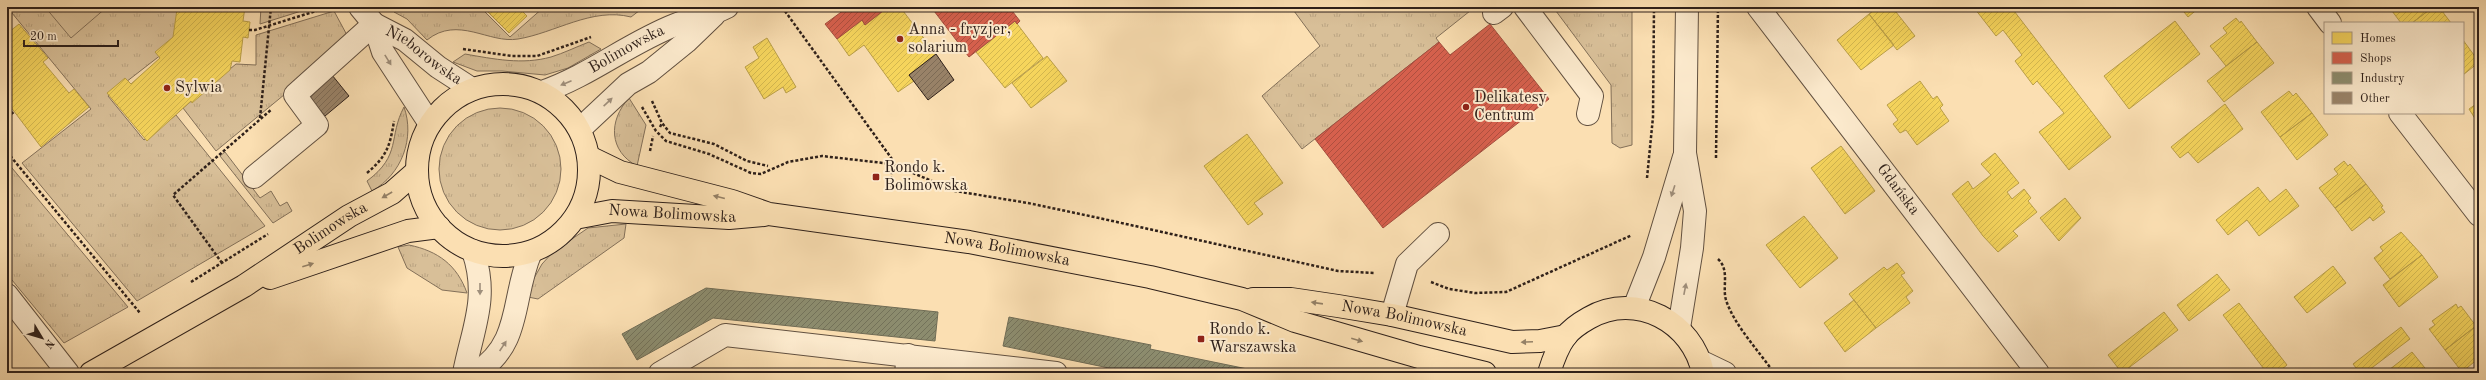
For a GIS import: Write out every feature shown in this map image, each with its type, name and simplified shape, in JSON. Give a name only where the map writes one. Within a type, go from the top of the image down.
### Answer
[{"type":"main road","points":[[496,84],[512,84],[542,92],[566,110],[580,129],[589,157],[590,178],[585,199],[575,218],[556,239],[531,252],[512,256],[492,256],[473,251],[448,237],[427,210],[420,191],[417,171],[421,144],[430,124],[448,103],[472,89],[496,84]]},
{"type":"main road","name":"Nowa Bolimowska","points":[[589,157],[620,172],[732,200],[769,214],[969,242],[1150,277],[1242,298],[1295,321],[1419,357],[1486,373]]},
{"type":"main road","name":"Bolimowska","points":[[91,373],[244,286],[349,216],[392,193],[417,171]]},
{"type":"main road","name":"Nowa Bolimowska","points":[[575,218],[612,211],[729,218],[769,214]]},
{"type":"main road","name":"Bolimowska","points":[[244,286],[408,231],[439,227]]},
{"type":"main road","name":"Nowa Bolimowska","points":[[1242,298],[1291,299],[1392,315],[1512,342],[1540,341],[1566,336]]},
{"type":"main road","points":[[1549,373],[1554,355],[1566,336],[1580,323],[1597,314],[1615,308],[1634,308],[1658,314],[1679,328],[1692,343],[1702,367]]},
{"type":"street","name":"Nieborowska","points":[[360,7],[374,24],[383,52],[430,124]]},
{"type":"street","points":[[1525,7],[1592,96],[1588,114]]},
{"type":"street","points":[[1679,328],[1692,248],[1695,211],[1685,154],[1687,7]]},
{"type":"street","name":"Gdańska","points":[[1758,7],[2038,373]]},
{"type":"street","points":[[2318,7],[2329,22]]},
{"type":"street","name":"Bolimowska","points":[[542,92],[569,83],[613,56],[676,25],[721,10]]},
{"type":"street","name":"Bolimowska","points":[[580,129],[628,84],[649,72],[686,42],[721,10]]},
{"type":"street","name":"Nieborowska","points":[[374,24],[406,40],[438,67],[472,89]]},
{"type":"street","points":[[254,177],[317,125],[295,95],[374,24]]},
{"type":"street","points":[[2401,114],[2479,214]]},
{"type":"street","points":[[1634,308],[1654,257],[1685,154]]},
{"type":"street","points":[[1392,315],[1407,264],[1438,234]]},
{"type":"street","points":[[464,373],[472,335],[479,313],[480,270],[473,251]]},
{"type":"street","points":[[476,373],[504,346],[514,324],[522,271],[531,252]]},
{"type":"street","points":[[7,295],[68,373]]},
{"type":"street","points":[[660,373],[726,334],[907,364],[1056,373]]},
{"type":"street","points":[[1702,367],[1725,373]]},
{"type":"path","points":[[222,263],[173,195],[260,119],[271,26],[271,7]]},
{"type":"path","points":[[249,30],[271,26],[329,7]]},
{"type":"path","points":[[782,7],[892,159]]},
{"type":"path","points":[[1646,184],[1653,117],[1654,7]]},
{"type":"path","points":[[1716,163],[1718,7]]},
{"type":"path","points":[[438,67],[460,49],[512,56],[537,56],[562,48],[587,37],[595,37],[601,41],[613,56]]},
{"type":"path","points":[[628,84],[656,131],[666,141],[709,154],[751,173],[761,174],[788,162],[822,156],[892,164],[955,191],[1035,204],[1338,271],[1421,278],[1449,290],[1490,294],[1506,292],[1628,235],[1635,234]]},
{"type":"path","points":[[362,176],[380,162],[387,150],[393,135],[395,115],[399,103],[410,92]]},
{"type":"path","points":[[651,99],[662,123],[673,135],[714,144],[747,161],[768,166]]},
{"type":"path","points":[[7,118],[14,112]]},
{"type":"path","points":[[7,152],[140,313]]},
{"type":"path","points":[[889,189],[892,169]]},
{"type":"path","points":[[188,284],[273,231]]},
{"type":"path","points":[[1714,256],[1725,269],[1726,299],[1733,315],[1774,373]]},
{"type":"path","points":[[133,316],[147,308]]},
{"type":"green space","points":[[7,7],[183,7],[184,37],[108,96],[144,140],[176,115],[265,226],[137,301],[22,163],[91,109]]},
{"type":"green space","points":[[45,7],[107,7],[71,38]]},
{"type":"green space","points":[[261,7],[314,7],[260,24]]},
{"type":"green space","points":[[393,7],[480,7],[510,37],[544,7],[644,7],[631,17],[602,15],[518,39],[496,38],[462,30],[450,30],[439,33],[427,40],[407,19],[394,12]]},
{"type":"green space","points":[[1291,7],[1475,7],[1436,38],[1439,42],[1302,149],[1262,96],[1320,46]]},
{"type":"green space","points":[[1553,7],[1632,7],[1632,145],[1620,148],[1612,143],[1611,85]]},
{"type":"green space","points":[[334,11],[348,37],[296,85],[216,151],[183,108],[236,64],[256,65],[256,35]]},
{"type":"green space","points":[[589,42],[601,49],[568,68],[545,75],[502,71],[477,71],[453,62],[465,54],[487,58],[529,61],[551,57]]},
{"type":"green space","points":[[629,98],[646,125],[637,166],[628,160],[621,152],[615,135],[617,116]]},
{"type":"green space","points":[[404,107],[408,131],[407,143],[403,154],[391,175],[372,191],[367,181],[378,172],[390,154],[396,128]]},
{"type":"green space","points":[[500,108],[523,112],[534,118],[543,126],[551,135],[557,146],[561,169],[557,192],[551,203],[543,212],[534,220],[523,226],[500,230],[477,226],[466,220],[457,212],[449,203],[443,192],[439,169],[443,146],[449,135],[457,126],[466,118],[477,112]]},
{"type":"green space","points":[[225,152],[260,198],[271,191],[280,206],[287,202],[292,211],[273,223],[220,156]]},
{"type":"green space","points":[[7,162],[128,307],[64,343],[7,274]]},
{"type":"green space","points":[[626,224],[624,238],[538,299],[528,297],[533,280],[542,264],[553,252],[588,228]]},
{"type":"green space","points":[[409,245],[429,251],[445,261],[458,275],[467,293],[442,290],[407,268],[398,247]]},
{"type":"building: Homes","points":[[175,7],[245,7],[243,21],[250,22],[248,38],[243,37],[240,62],[232,61],[230,70],[192,103],[191,101],[147,141],[107,93],[125,78],[131,84],[160,58],[155,52],[173,37],[177,9]]},
{"type":"building: Homes","points":[[483,7],[518,7],[527,16],[509,33]]},
{"type":"building: Homes","points":[[888,7],[900,7],[936,54],[909,75],[914,81],[898,92],[864,45],[849,56],[837,39],[862,20],[865,25]]},
{"type":"building: Homes","points":[[1878,7],[1892,7],[1915,36],[1897,50],[1869,14]]},
{"type":"building: Homes","points":[[1978,7],[2011,7],[2111,137],[2069,170],[2039,132],[2064,113],[2037,81],[2033,85],[2015,61],[2022,55],[2003,30],[1996,36],[1975,9]]},
{"type":"building: Homes","points":[[2180,7],[2200,7],[2188,17]]},
{"type":"building: Homes","points":[[2389,7],[2433,7],[2413,22],[2400,22]]},
{"type":"building: Homes","points":[[2433,7],[2439,7],[2450,22],[2413,22]]},
{"type":"building: Homes","points":[[1869,14],[1894,45],[1861,70],[1837,40]]},
{"type":"building: Homes","points":[[2236,18],[2240,23],[2241,21],[2257,42],[2226,66],[2210,46],[2227,33],[2223,28]]},
{"type":"building: Homes","points":[[1015,21],[1043,58],[1005,88],[976,52]]},
{"type":"building: Homes","points":[[2175,21],[2200,54],[2129,109],[2104,76]]},
{"type":"building: Homes","points":[[19,24],[48,58],[43,62],[69,93],[74,89],[89,107],[41,147],[7,102],[7,30],[9,32]]},
{"type":"building: Homes","points":[[767,38],[796,87],[786,93],[783,87],[764,99],[745,67],[759,58],[753,47]]},
{"type":"building: Homes","points":[[2464,41],[2479,62],[2464,74]]},
{"type":"building: Homes","points":[[2257,42],[2274,63],[2224,102],[2207,81]]},
{"type":"building: Homes","points":[[1047,56],[1067,81],[1031,108],[1012,83]]},
{"type":"building: Homes","points":[[1920,81],[1933,99],[1937,96],[1943,105],[1940,108],[1949,121],[1917,145],[1906,130],[1900,133],[1893,124],[1898,120],[1887,105]]},
{"type":"building: Homes","points":[[2289,91],[2293,96],[2296,93],[2312,113],[2280,137],[2261,112]]},
{"type":"building: Homes","points":[[2479,102],[2479,125],[2469,109]]},
{"type":"building: Homes","points":[[2225,104],[2243,129],[2198,163],[2188,152],[2180,158],[2171,147]]},
{"type":"building: Homes","points":[[2312,113],[2328,135],[2297,160],[2280,137]]},
{"type":"building: Homes","points":[[1247,134],[1283,183],[1254,203],[1263,214],[1248,225],[1204,166]]},
{"type":"building: Homes","points":[[1841,146],[1875,191],[1845,214],[1811,168]]},
{"type":"building: Homes","points":[[1995,153],[2019,183],[2007,192],[2012,199],[2024,189],[2031,198],[2028,201],[2037,212],[2013,231],[2018,236],[1998,252],[1983,236],[1952,194],[1968,181],[1973,189],[1991,175],[1981,164]]},
{"type":"building: Homes","points":[[2344,161],[2348,166],[2350,164],[2366,184],[2335,208],[2319,188],[2338,174],[2334,169]]},
{"type":"building: Homes","points":[[2366,184],[2383,206],[2381,207],[2385,212],[2373,221],[2370,217],[2352,231],[2335,208]]},
{"type":"building: Homes","points":[[2258,187],[2270,202],[2286,189],[2299,206],[2259,236],[2247,220],[2228,235],[2216,220]]},
{"type":"building: Homes","points":[[2065,198],[2081,218],[2059,241],[2040,218]]},
{"type":"building: Homes","points":[[1804,216],[1838,258],[1800,288],[1766,245]]},
{"type":"building: Homes","points":[[2401,232],[2422,255],[2390,279],[2374,258],[2383,251],[2380,247]]},
{"type":"building: Homes","points":[[2422,255],[2438,277],[2399,307],[2383,285]]},
{"type":"building: Homes","points":[[1897,263],[1905,273],[1901,275],[1913,291],[1906,297],[1910,303],[1876,328],[1849,294],[1884,267],[1887,270]]},
{"type":"building: Homes","points":[[2333,266],[2346,283],[2307,313],[2294,297]]},
{"type":"building: Homes","points":[[2217,274],[2230,290],[2189,321],[2177,305]]},
{"type":"building: Homes","points":[[1854,300],[1876,328],[1845,352],[1824,323]]},
{"type":"building: Homes","points":[[2239,303],[2287,365],[2277,373],[2267,373],[2223,315]]},
{"type":"building: Homes","points":[[2456,304],[2458,308],[2461,306],[2476,326],[2445,350],[2429,329],[2435,325],[2432,321]]},
{"type":"building: Homes","points":[[2164,312],[2178,330],[2122,373],[2108,355]]},
{"type":"building: Homes","points":[[2476,326],[2479,329],[2479,358],[2462,372],[2445,350]]},
{"type":"building: Homes","points":[[2401,327],[2410,339],[2365,373],[2360,373],[2353,364]]},
{"type":"building: Homes","points":[[2412,352],[2429,373],[2385,373]]},
{"type":"building: Shops","points":[[848,7],[853,10],[857,7],[888,7],[865,25],[862,20],[837,39],[825,24]]},
{"type":"building: Shops","points":[[931,7],[1009,7],[1020,21],[1017,24],[1015,21],[969,57]]},
{"type":"building: Shops","points":[[1490,24],[1549,99],[1383,228],[1315,139],[1439,42],[1450,55]]},
{"type":"building: Industry","points":[[706,288],[938,312],[935,341],[713,318],[637,360],[622,334]]},
{"type":"building: Industry","points":[[1009,317],[1151,345],[1150,349],[1267,373],[1133,373],[1003,346]]},
{"type":"building: Other","points":[[936,54],[954,80],[928,100],[909,75]]},
{"type":"building: Other","points":[[332,75],[349,96],[325,116],[307,95]]},
{"type":"place","name":"Anna - fryzjer, solarium","points":[[900,39]]},
{"type":"place","name":"Sylwia","points":[[167,88]]},
{"type":"place","name":"Delikatesy Centrum","points":[[1466,107]]},
{"type":"place","name":"Rondo k. Bolimowska","points":[[876,177]]},
{"type":"place","name":"Rondo k. Warszawska","points":[[1201,339]]}]
